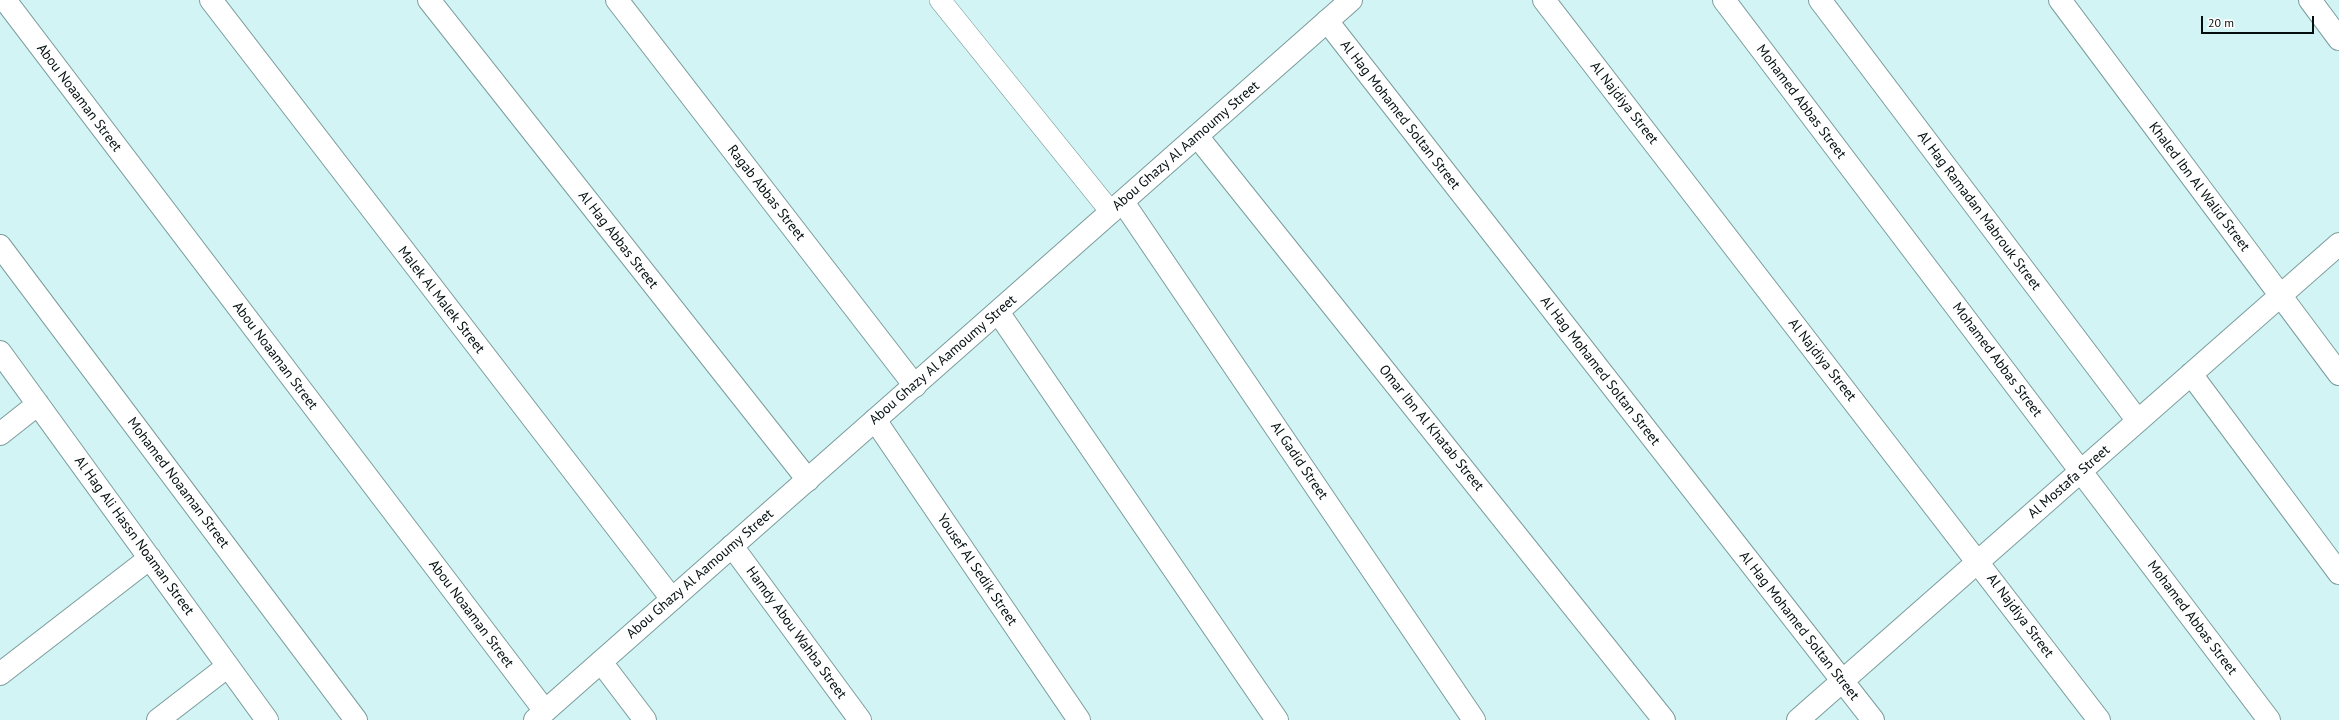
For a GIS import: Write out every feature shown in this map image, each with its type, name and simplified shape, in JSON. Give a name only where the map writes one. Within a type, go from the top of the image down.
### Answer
[{"type":"street","name":"Abou Noaaman Street","points":[[5,0],[540,716]]},
{"type":"street","name":"Malek Al Malek Street","points":[[211,0],[672,599]]},
{"type":"street","name":"Al Hag Abbas Street","points":[[429,0],[808,480]]},
{"type":"street","name":"Ragab Abbas Street","points":[[617,0],[914,386]]},
{"type":"street","name":"Abou Ghazy Al Aamoumy Street","points":[[540,716],[1351,0]]},
{"type":"street","name":"Al Najdiya Street","points":[[1544,0],[2099,720]]},
{"type":"street","name":"Mohamed Abbas Street","points":[[1724,0],[2269,720]]},
{"type":"street","name":"Al Hag Ramadan Mabrouk Street","points":[[1820,0],[2138,421]]},
{"type":"street","name":"Khaled Ibn Al Walid Street","points":[[2060,0],[2339,374]]},
{"type":"street","points":[[2310,0],[2339,40]]},
{"type":"street","name":"Al Hag Mohamed Soltan Street","points":[[1327,21],[1873,720]]},
{"type":"street","name":"Omar Ibn Al Khatab Street","points":[[1197,136],[1664,720]]},
{"type":"street","name":"Al Gadid Street","points":[[1117,207],[1474,720]]},
{"type":"street","name":"Al Mostafa Street","points":[[1798,720],[2339,244]]},
{"type":"street","name":"Mohamed Noaaman Street","points":[[0,246],[356,720]]},
{"type":"street","points":[[998,312],[1277,720]]},
{"type":"street","name":"Al Hag Ali Hassn Noaman Street","points":[[0,352],[267,720]]},
{"type":"street","points":[[2191,374],[2339,573]]},
{"type":"street","points":[[0,434],[38,404]]},
{"type":"street","name":"Yousef Al Sedik Street","points":[[875,420],[1079,720]]},
{"type":"street","name":"Hamdy Abou Wahba Street","points":[[732,546],[860,720]]},
{"type":"street","points":[[0,674],[150,558]]},
{"type":"street","points":[[601,662],[645,720]]},
{"type":"street","points":[[158,720],[228,666]]},
{"type":"lane","points":[[940,0],[1117,207]]}]
